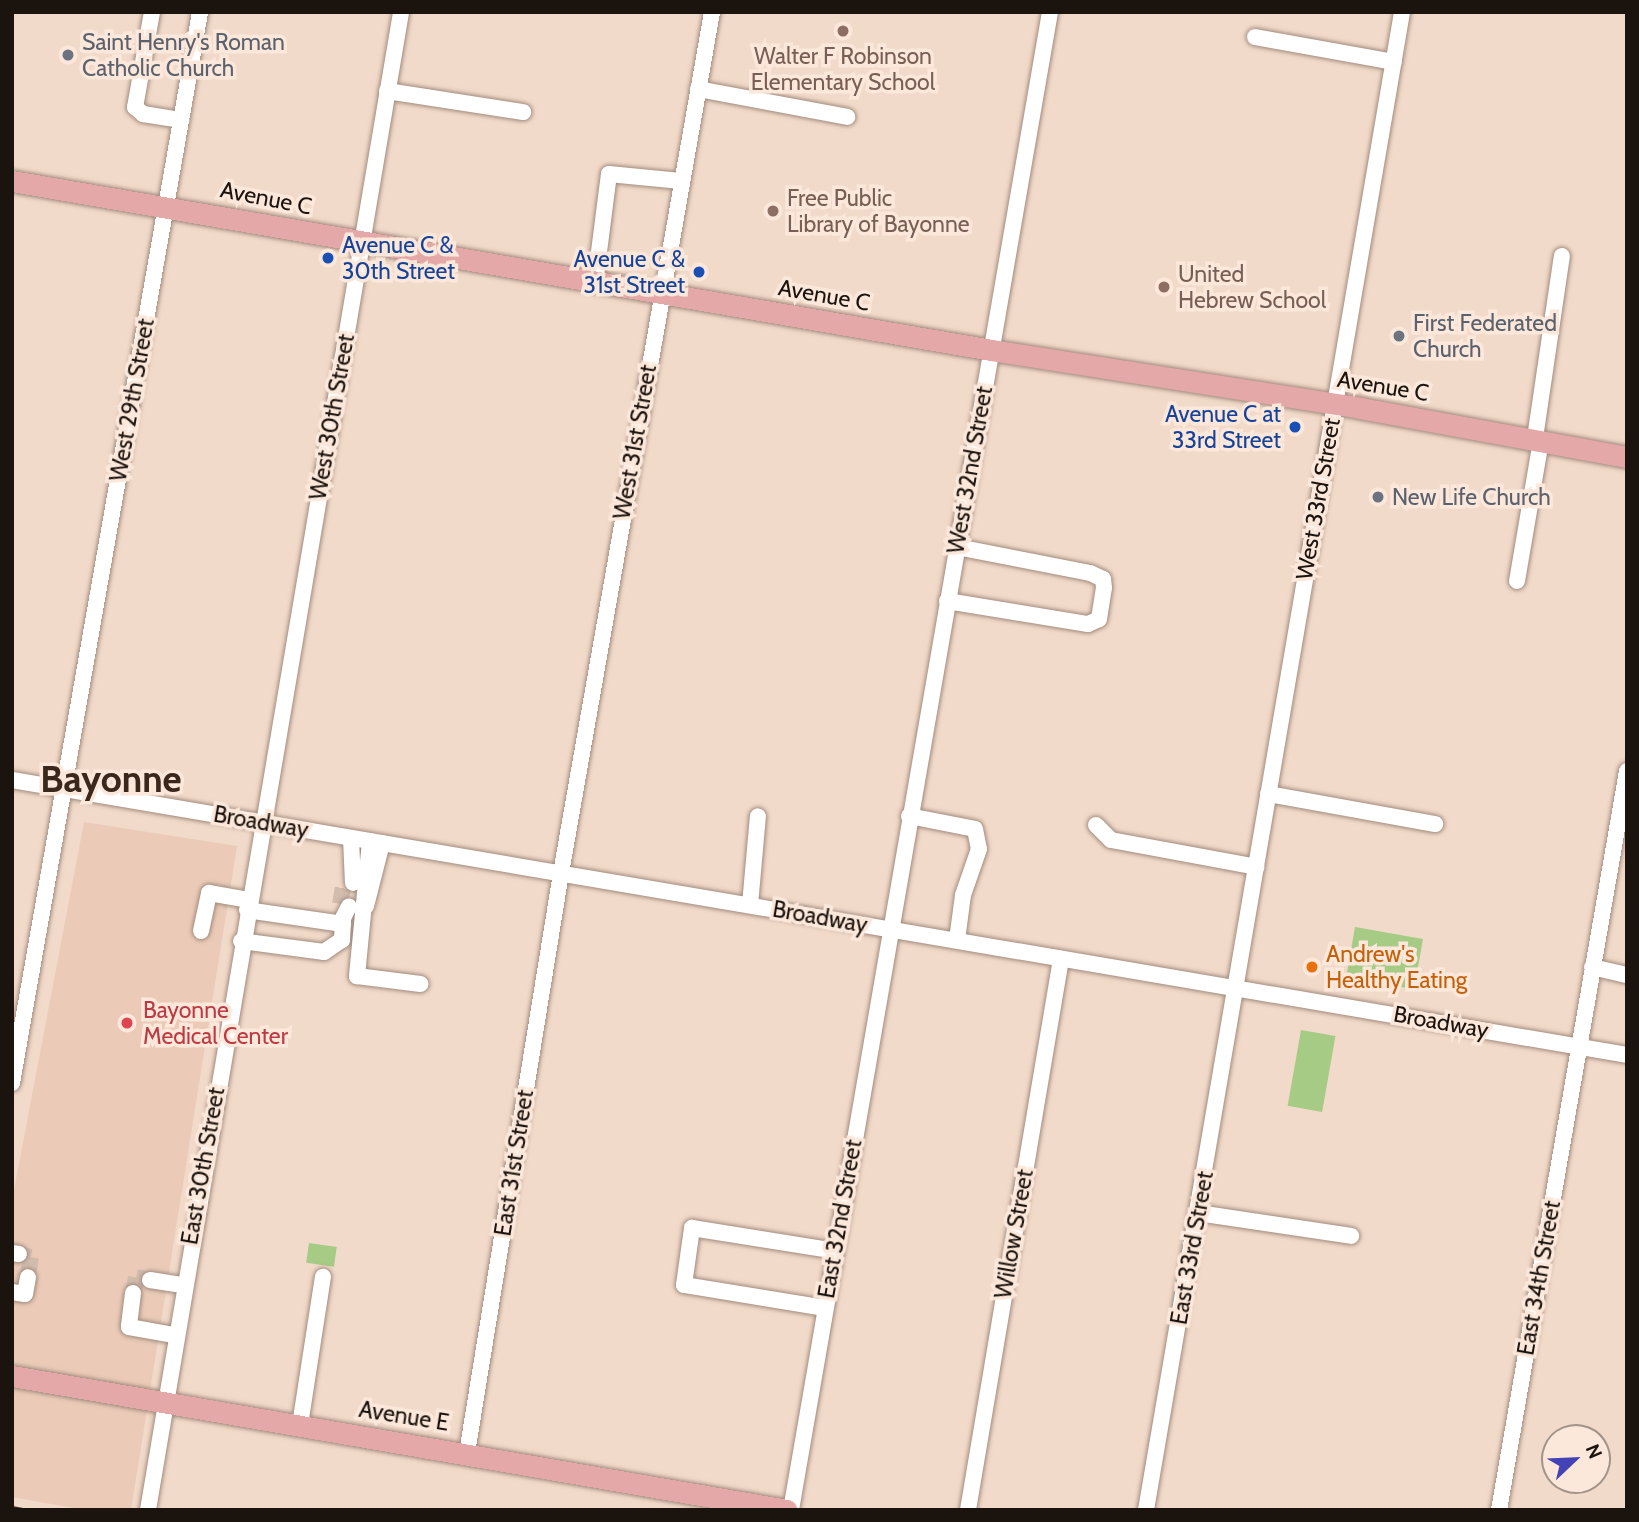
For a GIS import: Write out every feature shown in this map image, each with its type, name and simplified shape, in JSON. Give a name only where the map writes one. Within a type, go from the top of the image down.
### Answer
[{"type":"main road","name":"Avenue C","points":[[12,181],[165,205],[362,243],[991,350],[1335,404],[1627,457]]},
{"type":"main road","name":"Avenue E","points":[[12,1376],[789,1510]]},
{"type":"street","points":[[152,12],[135,107],[143,114],[182,120]]},
{"type":"street","name":"West 29th Street","points":[[12,1083],[66,789],[200,12]]},
{"type":"street","name":"West 30th Street","points":[[262,822],[401,12]]},
{"type":"street","name":"West 31st Street","points":[[561,873],[660,294],[712,12]]},
{"type":"street","name":"West 32nd Street","points":[[890,928],[1050,12]]},
{"type":"street","name":"West 33rd Street","points":[[1238,987],[1268,794],[1402,12]]},
{"type":"street","points":[[1255,37],[1394,62]]},
{"type":"street","points":[[698,89],[847,117]]},
{"type":"street","points":[[387,91],[523,112]]},
{"type":"street","points":[[595,283],[609,174],[681,181]]},
{"type":"street","points":[[1517,581],[1562,256]]},
{"type":"street","points":[[947,601],[1087,624],[1099,619],[1103,579],[1090,573],[957,547]]},
{"type":"street","name":"East 34th Street","points":[[1499,1510],[1627,771]]},
{"type":"street","name":"Broadway","points":[[12,780],[1627,1055]]},
{"type":"street","points":[[1268,794],[1435,824]]},
{"type":"street","points":[[750,905],[758,816]]},
{"type":"street","points":[[909,816],[975,829],[979,849],[962,900],[957,940]]},
{"type":"street","name":"East 30th Street","points":[[148,1510],[174,1335],[262,822]]},
{"type":"street","points":[[1096,825],[1111,840],[1257,867]]},
{"type":"street","points":[[349,878],[351,838]]},
{"type":"street","points":[[242,941],[324,952],[342,940],[348,912],[361,899],[376,842]]},
{"type":"street","name":"East 31st Street","points":[[467,1453],[561,873]]},
{"type":"street","points":[[201,931],[209,893],[248,905],[348,912]]},
{"type":"street","points":[[348,912],[357,976],[420,984]]},
{"type":"street","name":"East 32nd Street","points":[[789,1510],[890,928]]},
{"type":"street","name":"Willow Street","points":[[968,1510],[1061,959]]},
{"type":"street","points":[[1592,967],[1627,975]]},
{"type":"street","name":"East 33rd Street","points":[[1146,1510],[1238,987]]},
{"type":"street","points":[[1198,1213],[1351,1236]]},
{"type":"street","points":[[825,1308],[684,1285],[692,1228],[835,1251]]},
{"type":"street","points":[[12,1292],[25,1294],[28,1276]]},
{"type":"street","points":[[300,1425],[323,1277]]},
{"type":"street","points":[[150,1280],[183,1285]]},
{"type":"street","points":[[134,1293],[129,1327],[174,1335]]},
{"type":"shaded area","name":"Bayonne Medical Center","points":[[84,822],[237,846],[131,1510],[84,1510],[12,1497],[12,1200]]},
{"type":"green space","points":[[1355,927],[1423,939],[1414,989],[1346,977]]},
{"type":"green space","points":[[1301,1030],[1335,1036],[1322,1112],[1288,1106]]},
{"type":"green space","points":[[309,1243],[337,1247],[334,1267],[306,1263]]},
{"type":"tunnel","points":[[340,904],[344,881]]},
{"type":"tunnel","points":[[19,1254],[31,1257],[28,1277]]},
{"type":"tunnel","points":[[133,1293],[136,1277],[150,1280]]},
{"type":"tram line","points":[[12,1507],[29,1510]]},
{"type":"place","name":"Walter F Robinson Elementary School","points":[[843,31]]},
{"type":"place","name":"Saint Henry's Roman Catholic Church","points":[[68,55]]},
{"type":"place","name":"Free Public Library of Bayonne","points":[[773,211]]},
{"type":"place","name":"Avenue C & 30th Street","points":[[328,258]]},
{"type":"place","name":"Avenue C & 31st Street","points":[[699,272]]},
{"type":"place","name":"United Hebrew School","points":[[1164,287]]},
{"type":"place","name":"First Federated Church","points":[[1399,336]]},
{"type":"place","name":"Avenue C at 33rd Street","points":[[1295,427]]},
{"type":"place","name":"New Life Church","points":[[1378,497]]},
{"type":"place","name":"Andrew's Healthy Eating","points":[[1312,967]]},
{"type":"place","name":"Bayonne Medical Center","points":[[127,1023]]},
{"type":"district","name":"Bayonne","points":[[111,779]]}]
